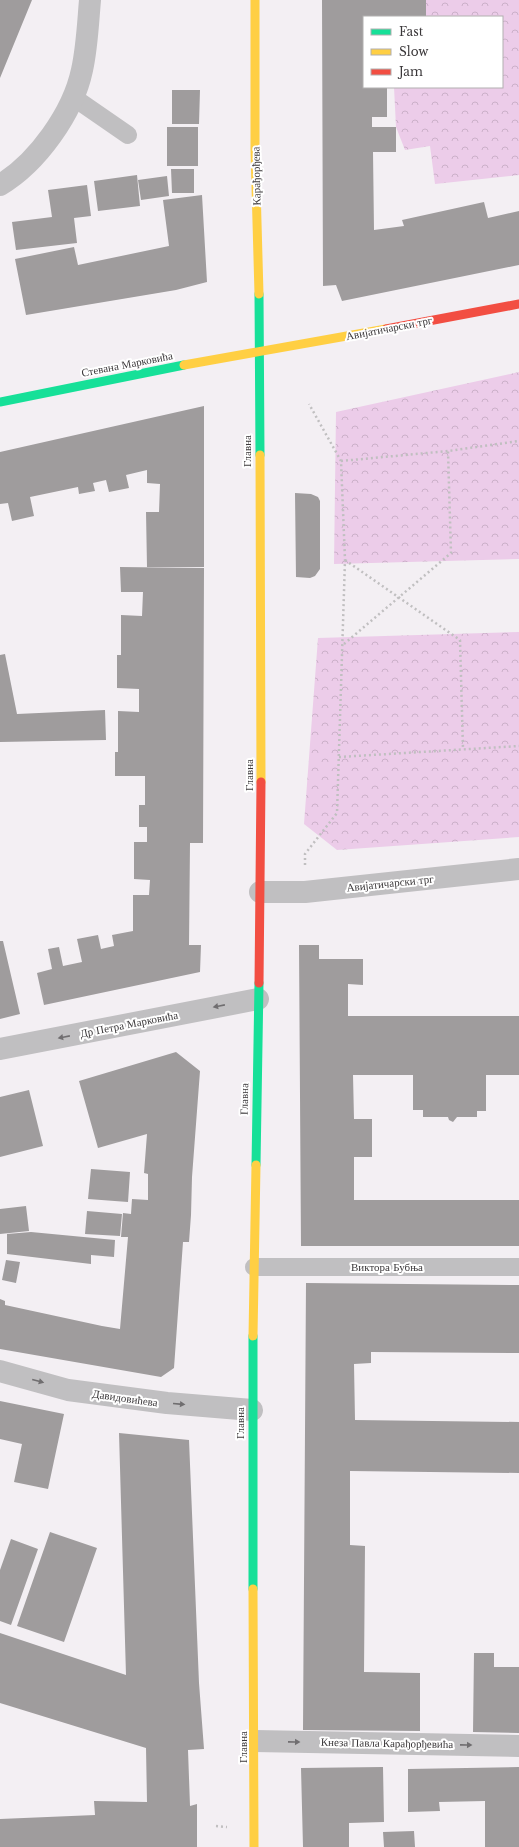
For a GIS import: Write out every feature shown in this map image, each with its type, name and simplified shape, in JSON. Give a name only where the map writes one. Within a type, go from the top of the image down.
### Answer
[{"type":"main road","name":"Карађорђева","points":[[255,0],[255,142],[259,351]]},
{"type":"main road","name":"Авијатичарски трг","points":[[259,351],[307,344],[519,304]]},
{"type":"main road","name":"Стевана Марковића","points":[[0,402],[259,351]]},
{"type":"main road","name":"Главна","points":[[254,1847],[255,1741],[252,1410],[260,892],[259,351]]},
{"type":"street","points":[[0,185],[9,180],[27,164],[49,138],[59,126],[73,98],[83,70],[90,0]]},
{"type":"street","name":"Авијатичарски трг","points":[[260,892],[306,892],[519,869]]},
{"type":"street","name":"Др Петра Марковића","points":[[0,1049],[258,999]]},
{"type":"street","name":"Давидовићева","points":[[0,1371],[68,1390],[167,1403],[252,1410]]},
{"type":"street","name":"Кнеза Павла Карађорђевића","points":[[255,1741],[519,1746]]},
{"type":"lane","points":[[73,98],[128,135]]},
{"type":"lane","name":"Виктора Бубња","points":[[254,1267],[519,1267]]},
{"type":"path","points":[[305,867],[305,854],[337,813],[344,645],[345,560],[341,461],[309,404]]},
{"type":"path","points":[[341,461],[448,451],[519,441]]},
{"type":"path","points":[[344,645],[451,553],[448,451]]},
{"type":"path","points":[[345,560],[460,640],[463,749]]},
{"type":"path","points":[[340,757],[519,746]]},
{"type":"green space","points":[[426,0],[519,0],[519,175],[435,184],[430,146],[405,150],[396,127],[394,88],[503,88],[503,16],[426,16]]},
{"type":"green space","points":[[519,372],[519,559],[334,564],[336,412]]},
{"type":"green space","points":[[519,632],[519,837],[337,850],[304,824],[318,638]]},
{"type":"building","points":[[0,0],[32,0],[0,78]]},
{"type":"building","points":[[322,0],[426,0],[426,16],[363,16],[363,88],[387,88],[387,117],[372,117],[372,127],[396,127],[396,152],[373,152],[374,230],[404,226],[402,220],[484,202],[488,218],[519,211],[519,265],[342,301],[336,285],[323,286]]},
{"type":"building","points":[[172,90],[200,90],[199,124],[172,124]]},
{"type":"building","points":[[167,127],[198,127],[198,166],[167,166]]},
{"type":"building","points":[[171,169],[194,169],[194,193],[172,193]]},
{"type":"building","points":[[137,175],[140,206],[98,211],[94,181]]},
{"type":"building","points":[[167,176],[169,196],[141,200],[138,180]]},
{"type":"building","points":[[87,185],[91,216],[74,218],[77,243],[16,250],[12,222],[52,217],[48,190]]},
{"type":"building","points":[[202,195],[207,282],[176,290],[26,315],[15,259],[74,247],[78,265],[169,246],[163,200]]},
{"type":"building","points":[[204,406],[204,567],[147,567],[146,512],[159,512],[160,484],[147,483],[147,470],[126,475],[129,488],[109,492],[106,480],[93,483],[95,491],[79,494],[78,487],[30,497],[34,516],[12,521],[8,503],[0,504],[0,452]]},
{"type":"building","points":[[295,493],[311,494],[318,497],[320,501],[320,569],[315,576],[310,578],[296,577]]},
{"type":"building","points":[[120,567],[204,568],[203,843],[190,843],[189,945],[201,945],[200,972],[44,1005],[37,973],[52,969],[48,949],[59,947],[63,966],[82,962],[77,939],[98,935],[101,949],[114,946],[112,935],[133,931],[133,895],[149,895],[150,880],[134,879],[134,842],[147,842],[147,827],[139,827],[139,805],[145,805],[145,776],[115,776],[115,752],[118,752],[118,711],[139,712],[139,689],[117,688],[117,655],[121,655],[121,615],[142,616],[143,592],[121,592]]},
{"type":"building","points":[[5,654],[17,714],[105,710],[106,740],[0,742],[0,655]]},
{"type":"building","points":[[0,941],[3,941],[20,1014],[0,1019]]},
{"type":"building","points":[[299,945],[319,945],[319,959],[363,959],[363,985],[348,984],[348,1016],[519,1016],[519,1075],[486,1075],[486,1111],[477,1111],[477,1117],[457,1117],[453,1122],[449,1120],[448,1117],[423,1117],[423,1110],[413,1110],[413,1075],[353,1075],[354,1119],[372,1119],[372,1157],[354,1157],[354,1200],[519,1200],[519,1246],[301,1246]]},
{"type":"building","points":[[176,1052],[200,1071],[189,1242],[183,1242],[174,1368],[161,1377],[0,1349],[0,1299],[5,1301],[5,1305],[120,1329],[128,1237],[121,1237],[123,1213],[131,1214],[132,1199],[148,1200],[148,1174],[144,1173],[147,1134],[98,1148],[79,1081]]},
{"type":"building","points":[[29,1090],[43,1146],[0,1157],[0,1097]]},
{"type":"building","points":[[91,1169],[130,1172],[128,1202],[88,1199]]},
{"type":"building","points":[[26,1206],[29,1231],[0,1234],[0,1209]]},
{"type":"building","points":[[87,1211],[122,1214],[120,1236],[85,1234]]},
{"type":"building","points":[[31,1232],[115,1240],[114,1257],[91,1255],[91,1264],[7,1254],[7,1234]]},
{"type":"building","points":[[6,1260],[20,1262],[16,1283],[2,1280]]},
{"type":"building","points":[[306,1283],[519,1285],[519,1353],[371,1352],[371,1363],[354,1364],[355,1420],[519,1422],[519,1473],[350,1471],[350,1545],[365,1546],[364,1672],[420,1673],[420,1731],[303,1730]]},
{"type":"building","points":[[0,1401],[64,1414],[48,1489],[14,1482],[22,1444],[0,1439]]},
{"type":"building","points":[[119,1433],[189,1440],[199,1683],[204,1749],[188,1750],[190,1806],[197,1804],[197,1847],[0,1847],[0,1819],[95,1815],[94,1801],[147,1802],[146,1748],[0,1703],[0,1633],[126,1675]]},
{"type":"building","points":[[50,1532],[97,1548],[64,1642],[17,1626]]},
{"type":"building","points":[[11,1539],[38,1549],[11,1625],[0,1621],[0,1570]]},
{"type":"building","points":[[474,1653],[494,1653],[494,1667],[519,1667],[519,1733],[473,1732]]},
{"type":"building","points":[[383,1767],[384,1822],[349,1823],[349,1847],[303,1847],[301,1768]]},
{"type":"building","points":[[519,1767],[519,1847],[485,1847],[485,1801],[439,1802],[440,1811],[408,1812],[408,1769]]},
{"type":"building","points":[[414,1831],[415,1847],[384,1847],[383,1832]]},
{"type":"traffic: fast","points":[[259,294],[260,455]]},
{"type":"traffic: fast","points":[[0,402],[184,365]]},
{"type":"traffic: fast","points":[[256,1165],[259,983]]},
{"type":"traffic: fast","points":[[253,1336],[253,1589]]},
{"type":"traffic: slow","points":[[255,0],[255,150],[259,294]]},
{"type":"traffic: slow","points":[[184,365],[386,329]]},
{"type":"traffic: slow","points":[[260,455],[261,782]]},
{"type":"traffic: slow","points":[[253,1336],[256,1165]]},
{"type":"traffic: slow","points":[[253,1589],[254,1847]]},
{"type":"traffic: jam","points":[[386,329],[519,304]]},
{"type":"traffic: jam","points":[[259,983],[261,782]]}]
